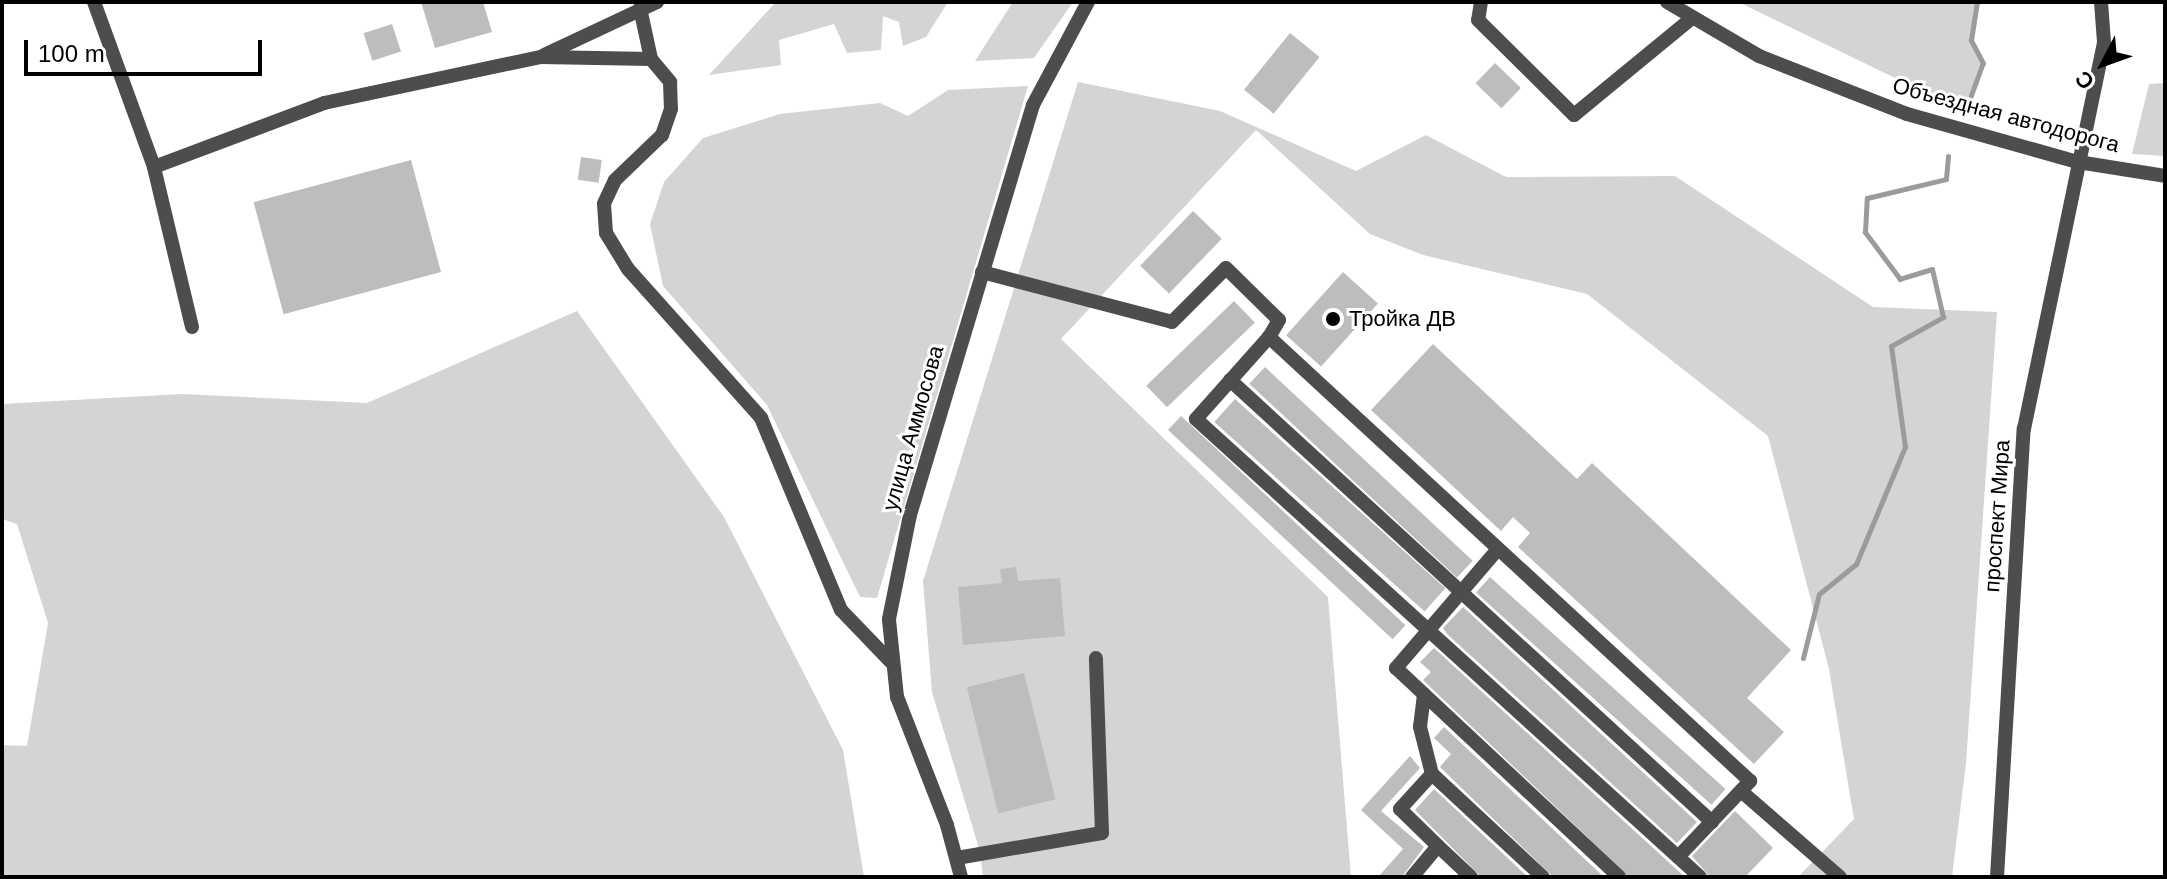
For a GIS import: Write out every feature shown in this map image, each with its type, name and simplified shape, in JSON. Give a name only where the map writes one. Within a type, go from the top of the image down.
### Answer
[{"type":"street","points":[[94,2],[154,167],[192,327]]},
{"type":"street","points":[[541,57],[657,2]]},
{"type":"street","name":"улица Аммосова","points":[[961,877],[957,858],[897,697],[889,619],[910,515],[1033,105],[1088,2]]},
{"type":"street","points":[[1481,2],[1478,20],[1574,115],[1692,18]]},
{"type":"street","name":"Объездная автодорога","points":[[1667,2],[1759,56],[1907,114],[2078,162],[2165,176]]},
{"type":"street","name":"проспект Мира","points":[[1997,877],[2024,429],[2104,42],[2101,2]]},
{"type":"street","points":[[640,8],[651,59],[670,82],[671,109],[662,135],[615,180],[604,204],[606,233],[628,269],[761,418],[841,610],[891,662]]},
{"type":"street","points":[[154,167],[324,103],[541,57],[651,59]]},
{"type":"street","points":[[982,272],[1172,322],[1226,268],[1279,320],[1269,337],[1196,419],[1700,877]]},
{"type":"street","points":[[1269,337],[1750,781],[1678,857]]},
{"type":"street","points":[[1230,380],[1712,822]]},
{"type":"street","points":[[1498,549],[1396,668],[1619,877]]},
{"type":"street","points":[[957,858],[1102,833],[1096,658]]},
{"type":"street","points":[[1424,694],[1420,727],[1432,774],[1543,877]]},
{"type":"street","points":[[1432,774],[1400,809],[1471,877]]},
{"type":"street","points":[[1741,791],[1840,877]]},
{"type":"street","points":[[1412,877],[1438,846]]},
{"type":"shaded area","points":[[776,2],[948,2],[926,37],[903,46],[899,22],[883,16],[881,50],[847,53],[834,24],[779,40],[781,65],[709,75]]},
{"type":"shaded area","points":[[1013,2],[1073,2],[1034,58],[975,61]]},
{"type":"shaded area","points":[[1738,2],[1977,2],[1971,40],[1983,63],[1970,98],[1924,92]]},
{"type":"shaded area","points":[[1078,82],[1220,111],[1356,171],[1426,135],[1506,177],[1675,176],[1873,307],[1997,312],[1966,763],[1952,877],[1798,877],[1854,819],[1829,669],[1768,436],[1587,294],[1423,255],[1370,234],[1256,130],[1061,339],[1328,597],[1351,877],[983,877],[980,852],[932,692],[923,581]]},
{"type":"shaded area","points":[[2165,83],[2165,156],[2132,154],[2149,84]]},
{"type":"shaded area","points":[[1028,86],[877,598],[860,597],[767,405],[663,286],[650,224],[664,182],[703,138],[780,114],[880,103],[908,116],[948,90]]},
{"type":"shaded area","points":[[577,311],[724,517],[843,750],[864,877],[2,877],[2,745],[27,746],[48,623],[17,524],[2,519],[2,404],[182,394],[367,403]]},
{"type":"building","points":[[421,2],[483,2],[492,32],[435,48]]},
{"type":"building","points":[[392,24],[401,52],[372,61],[363,33]]},
{"type":"building","points":[[1290,33],[1320,57],[1274,114],[1244,90]]},
{"type":"building","points":[[1495,63],[1521,88],[1501,108],[1476,83]]},
{"type":"building","points":[[581,157],[602,160],[599,183],[578,180]]},
{"type":"building","points":[[411,160],[441,272],[284,314],[254,202]]},
{"type":"building","points":[[1193,211],[1222,239],[1169,293],[1140,266]]},
{"type":"building","name":"Тройка ДВ","points":[[1343,272],[1378,303],[1321,367],[1286,335]]},
{"type":"building","points":[[1234,301],[1255,323],[1167,407],[1146,386]]},
{"type":"building","points":[[1433,344],[1577,479],[1592,463],[1791,650],[1747,698],[1784,732],[1754,764],[1518,547],[1530,533],[1513,517],[1501,531],[1371,410]]},
{"type":"building","points":[[1265,367],[1473,561],[1457,578],[1249,384]]},
{"type":"building","points":[[1235,399],[1445,588],[1425,611],[1214,422]]},
{"type":"building","points":[[1181,416],[1406,625],[1393,639],[1168,430]]},
{"type":"building","points":[[1016,567],[1018,581],[1060,578],[1065,636],[963,645],[958,587],[1002,583],[1000,569]]},
{"type":"building","points":[[1490,577],[1726,789],[1712,805],[1476,593]]},
{"type":"building","points":[[1463,607],[1697,822],[1677,843],[1447,634],[1443,628]]},
{"type":"building","points":[[1434,648],[1685,877],[1629,877],[1423,680],[1431,672],[1420,662]]},
{"type":"building","points":[[1024,673],[1055,799],[998,813],[967,687]]},
{"type":"building","points":[[1444,727],[1604,877],[1553,877],[1440,767],[1451,754],[1434,738]]},
{"type":"building","points":[[1410,756],[1420,768],[1381,811],[1424,847],[1402,877],[1378,877],[1403,849],[1361,810]]},
{"type":"building","points":[[1434,789],[1528,877],[1481,877],[1415,810]]},
{"type":"building","points":[[1735,811],[1773,848],[1745,877],[1710,877],[1692,856]]},
{"type":"waterway","points":[[1970,98],[1983,63],[1971,40],[1977,2]]},
{"type":"waterway","points":[[1803,658],[1819,594],[1856,564],[1905,447],[1891,346],[1943,317],[1932,269],[1900,279],[1865,232],[1867,198],[1946,179],[1948,156]]},
{"type":"place","name":"Тройка ДВ","points":[[1333,319]]}]
